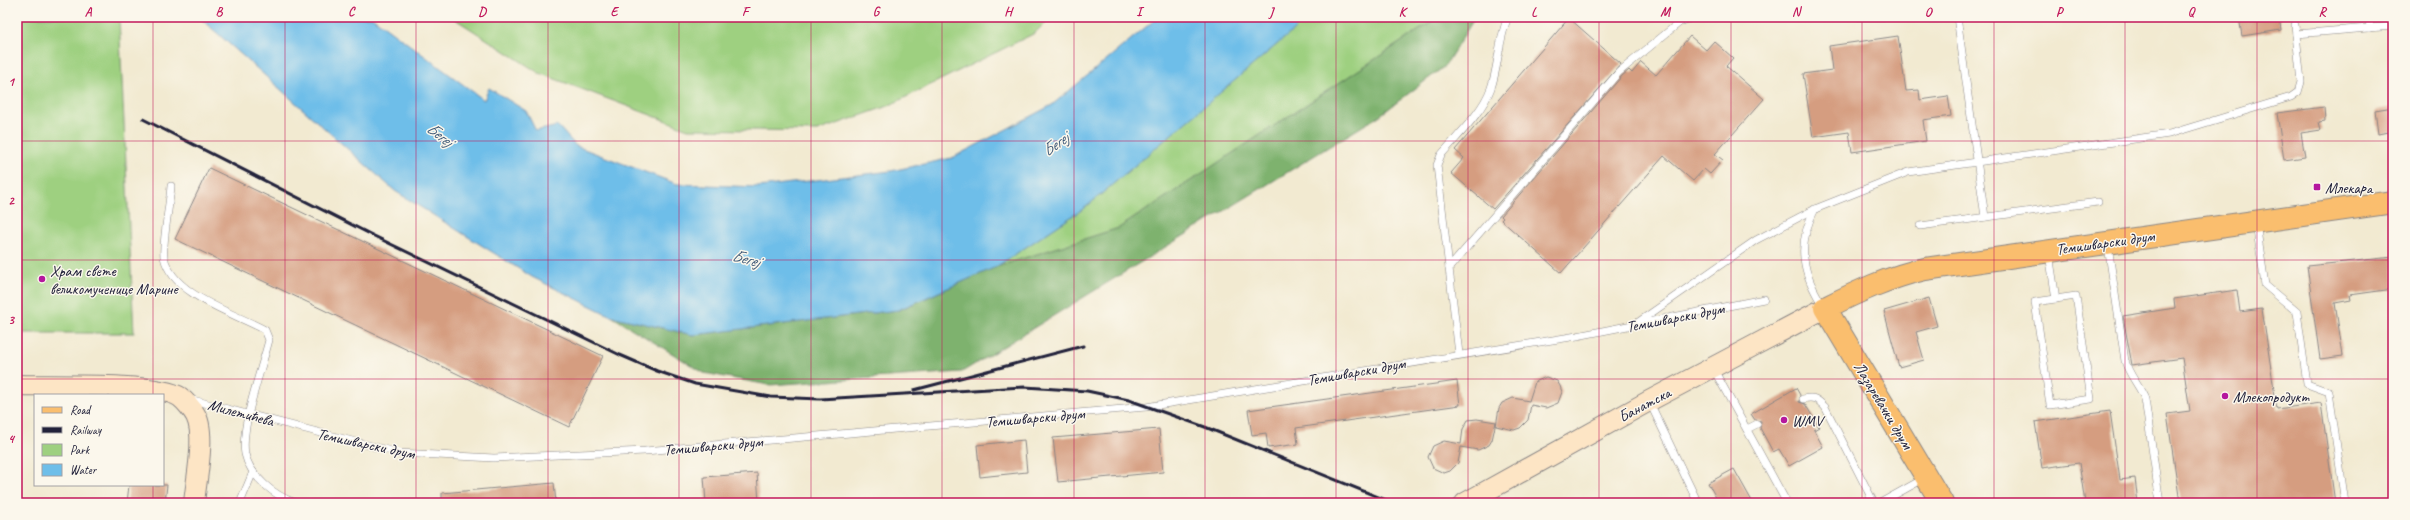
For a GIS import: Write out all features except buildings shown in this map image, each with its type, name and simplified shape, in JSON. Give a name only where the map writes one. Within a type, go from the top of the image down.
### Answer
[{"type":"main road","name":"Темишварски друм","points":[[1825,308],[1902,274],[2048,250],[2393,202]]},
{"type":"main road","name":"Банатска","points":[[1465,503],[1649,401],[1825,308]]},
{"type":"main road","name":"Лазаревачки друм","points":[[1825,308],[1942,503]]},
{"type":"main road","name":"Милетићева","points":[[17,385],[124,387],[157,391],[180,397],[196,416],[200,432],[194,503]]},
{"type":"lane","points":[[1459,354],[1437,165],[1441,154],[1484,103],[1490,89],[1501,34],[1508,17]]},
{"type":"lane","points":[[1449,268],[1619,72],[1680,22],[1693,17]]},
{"type":"lane","points":[[1860,17],[1882,17]]},
{"type":"lane","points":[[1957,17],[1985,217]]},
{"type":"lane","points":[[2369,17],[2370,28]]},
{"type":"lane","points":[[1634,325],[1756,240],[1815,209],[1908,172],[2169,134],[2291,97],[2298,92],[2301,82],[2295,25]]},
{"type":"lane","points":[[2296,34],[2393,26]]},
{"type":"lane","points":[[171,186],[164,256],[171,275],[197,296],[266,330],[269,340],[249,413],[245,453],[253,472],[268,487],[296,503]]},
{"type":"lane","points":[[1920,226],[2098,202]]},
{"type":"lane","points":[[1815,209],[1805,227],[1802,248],[1809,278],[1825,308]]},
{"type":"lane","points":[[2255,221],[2265,285],[2297,312],[2307,384],[2329,392],[2345,503]]},
{"type":"lane","points":[[2107,242],[2125,361],[2128,371],[2139,384],[2145,399],[2160,503]]},
{"type":"lane","points":[[2048,250],[2056,299]]},
{"type":"lane","points":[[2076,296],[2091,399],[2050,405],[2035,302],[2056,299],[2076,296]]},
{"type":"lane","name":"Темишварски друм","points":[[302,429],[399,453],[494,458],[645,451],[1146,407],[1634,325],[1764,299]]},
{"type":"lane","points":[[1713,367],[1787,503]]},
{"type":"lane","name":"Милетићева","points":[[180,397],[249,413],[302,429]]},
{"type":"lane","points":[[1803,399],[1809,397],[1816,398],[1825,407],[1874,503]]},
{"type":"lane","points":[[1649,401],[1698,503]]},
{"type":"lane","points":[[1747,429],[1757,424]]},
{"type":"lane","points":[[240,503],[253,472]]},
{"type":"lane","points":[[1880,503],[1927,477]]},
{"type":"green space","points":[[17,17],[119,17],[134,333],[17,333]]},
{"type":"green space","points":[[452,17],[1051,17],[1035,33],[888,106],[817,131],[688,129],[539,73]]},
{"type":"green space","points":[[1305,17],[1439,17],[1119,228],[996,267],[1086,207],[1294,30]]},
{"type":"green space","points":[[1439,17],[1475,17],[1445,66],[1379,116],[962,372],[769,385],[704,373],[611,316],[693,335],[899,310],[996,267],[1119,228]]},
{"type":"water","name":"Бегеј","points":[[199,17],[372,17],[484,100],[489,88],[526,111],[536,131],[558,126],[576,146],[677,184],[759,187],[891,171],[952,158],[1052,105],[1158,17],[1305,17],[1294,30],[1086,207],[996,267],[898,310],[693,335],[611,316],[532,277],[395,191]]},
{"type":"railway","points":[[143,119],[370,234],[620,355],[657,371],[695,384],[771,397],[820,399],[1025,387],[1087,391],[1129,400],[1205,427],[1393,503]]},
{"type":"railway","points":[[914,390],[1083,346]]},
{"type":"place","name":"Млекара","points":[[2317,187]]},
{"type":"place","name":"Храм свете великомученице Марине","points":[[42,279]]},
{"type":"place","name":"Млекопродукт","points":[[2225,396]]},
{"type":"place","name":"WMV","points":[[1784,420]]}]
